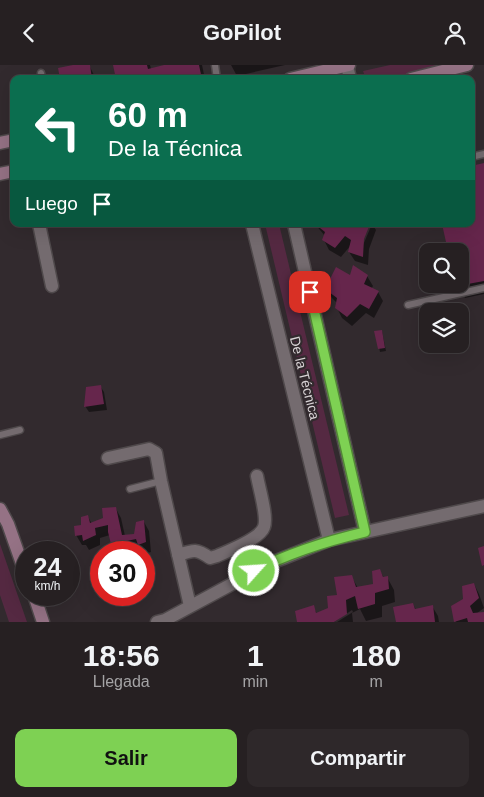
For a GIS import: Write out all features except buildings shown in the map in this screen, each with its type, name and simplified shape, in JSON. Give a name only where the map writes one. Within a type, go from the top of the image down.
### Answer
[{"type":"main road","points":[[307,75],[347,65]]},
{"type":"main road","points":[[427,75],[467,65]]},
{"type":"main road","points":[[0,509],[15,544]]},
{"type":"main road","points":[[38,606],[43,622]]},
{"type":"street","points":[[40,227],[52,286]]},
{"type":"street","name":"De la Técnica","points":[[253,227],[330,540]]},
{"type":"street","name":"De la Técnica","points":[[295,227],[365,532]]},
{"type":"street","points":[[108,458],[149,449],[156,453],[190,607]]},
{"type":"street","points":[[178,555],[192,550],[200,551],[210,557],[217,557],[257,536],[264,527],[265,516],[257,476]]},
{"type":"street","points":[[157,622],[190,607],[271,563],[330,540],[484,506]]},
{"type":"lane","points":[[408,305],[484,288]]},
{"type":"lane","points":[[0,435],[20,430]]},
{"type":"lane","points":[[130,489],[161,481]]},
{"type":"shaded area","points":[[390,65],[447,65],[406,75],[364,75],[363,71]]},
{"type":"shaded area","points":[[266,227],[280,227],[349,515],[335,518]]},
{"type":"shaded area","points":[[0,544],[15,587],[15,606],[21,606],[27,622],[9,622],[0,595]]},
{"type":"route","points":[[254,571],[330,540],[365,532],[310,292]]}]
